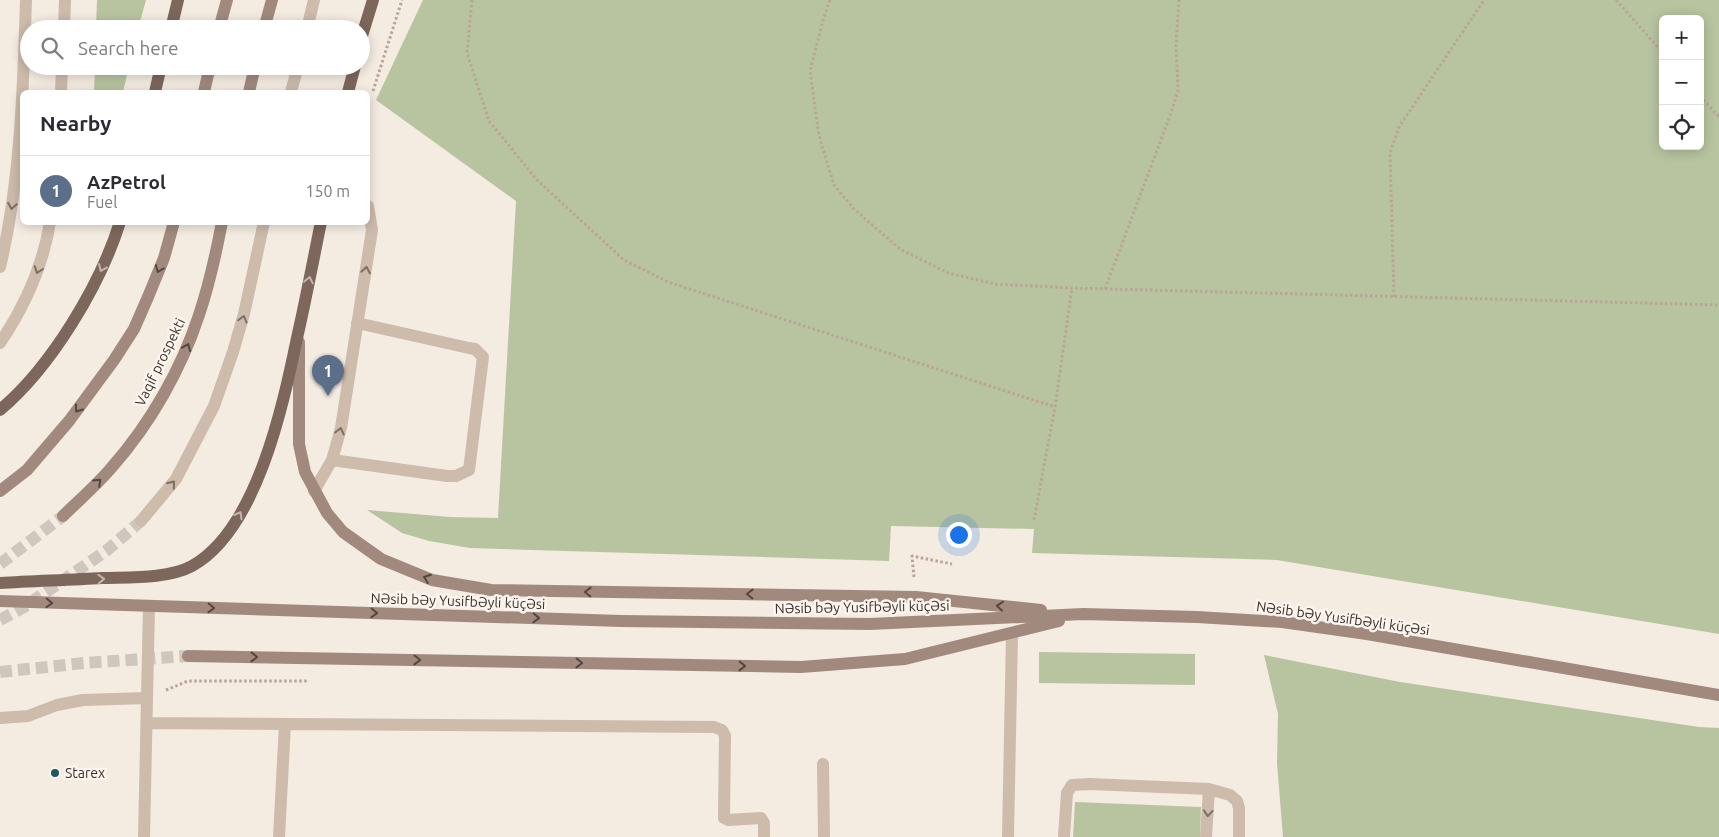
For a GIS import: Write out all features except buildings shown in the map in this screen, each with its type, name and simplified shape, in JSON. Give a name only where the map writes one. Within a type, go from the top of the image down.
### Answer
[{"type":"main road","points":[[173,20],[178,0]]},
{"type":"main road","points":[[221,20],[227,0]]},
{"type":"main road","points":[[266,20],[272,0]]},
{"type":"main road","points":[[367,20],[373,0]]},
{"type":"main road","points":[[155,90],[159,75]]},
{"type":"main road","points":[[204,90],[208,75]]},
{"type":"main road","points":[[249,90],[253,75]]},
{"type":"main road","points":[[348,90],[352,75]]},
{"type":"main road","points":[[0,410],[39,369],[73,323],[100,273],[119,225]]},
{"type":"main road","points":[[0,491],[27,470],[69,421],[114,360],[134,329],[164,258],[173,225]]},
{"type":"main road","name":"Vaqif prospekti","points":[[63,516],[112,468],[153,413],[181,360],[199,316],[221,225]]},
{"type":"main road","points":[[0,583],[169,574],[191,566],[215,549],[238,518],[256,482],[272,440],[286,392],[321,225]]},
{"type":"main road","points":[[300,328],[299,444],[305,472],[314,491],[327,513],[342,532],[381,559],[432,580],[491,590],[916,597],[1083,614]]},
{"type":"main road","name":"Nəsib bəy Yusifbəyli küçəsi","points":[[0,601],[621,621],[870,624],[1083,614],[1196,617],[1282,622],[1367,634],[1719,694]]},
{"type":"main road","points":[[188,656],[800,667],[905,659],[1012,634],[1083,614]]},
{"type":"street","points":[[25,20],[26,0]]},
{"type":"street","points":[[64,20],[65,0]]},
{"type":"street","points":[[309,20],[314,0]]},
{"type":"street","points":[[21,90],[22,75]]},
{"type":"street","points":[[61,90],[62,75]]},
{"type":"street","points":[[292,90],[296,75]]},
{"type":"street","points":[[0,267],[3,241],[14,197],[20,112]]},
{"type":"street","points":[[314,491],[332,460],[341,428],[372,230],[370,218]]},
{"type":"street","points":[[0,343],[16,319],[30,291],[43,255],[49,225]]},
{"type":"street","points":[[141,521],[176,479],[214,406],[244,314],[263,225]]},
{"type":"street","points":[[332,460],[446,476],[456,476],[469,470],[483,357],[475,349],[357,323]]},
{"type":"street","points":[[144,837],[149,606]]},
{"type":"street","points":[[1008,837],[1012,634]]},
{"type":"street","points":[[0,718],[28,716],[57,705],[83,700],[147,698]]},
{"type":"street","points":[[147,723],[714,727],[722,730],[725,736],[724,818],[728,820],[761,818],[764,823],[764,837]]},
{"type":"street","points":[[279,837],[286,724]]},
{"type":"street","points":[[823,764],[824,837]]},
{"type":"street","points":[[1064,837],[1067,793],[1072,785],[1090,784],[1209,789],[1230,795],[1237,801],[1240,808],[1239,837]]},
{"type":"street","points":[[1206,837],[1209,789]]},
{"type":"path","points":[[374,91],[402,0]]},
{"type":"path","points":[[472,0],[467,53],[490,121],[537,180],[624,260],[668,282],[1054,407]]},
{"type":"path","points":[[830,0],[810,71],[819,136],[834,184],[854,209],[900,248],[948,273],[995,284],[1072,288],[1719,305]]},
{"type":"path","points":[[1105,289],[1171,114],[1178,90],[1176,44],[1179,0]]},
{"type":"path","points":[[1394,297],[1390,154],[1399,127],[1484,0]]},
{"type":"path","points":[[1616,0],[1659,48]]},
{"type":"path","points":[[1704,100],[1719,117]]},
{"type":"path","points":[[1034,520],[1072,288]]},
{"type":"path","points":[[912,556],[952,564]]},
{"type":"green space","points":[[97,0],[146,0],[140,20],[96,20]]},
{"type":"green space","points":[[423,0],[1719,0],[1719,634],[1277,560],[1032,553],[1034,529],[891,526],[889,561],[470,548],[429,541],[402,533],[367,510],[450,517],[498,518],[516,201],[376,100]]},
{"type":"green space","points":[[95,75],[127,75],[123,90],[94,90]]},
{"type":"green space","points":[[1039,652],[1195,654],[1195,685],[1039,683]]},
{"type":"green space","points":[[1264,655],[1400,682],[1699,727],[1719,728],[1719,837],[1283,837],[1277,763],[1278,714]]},
{"type":"green space","points":[[1075,802],[1201,807],[1200,837],[1073,837]]},
{"type":"tunnel","points":[[0,564],[63,516]]},
{"type":"tunnel","points":[[0,620],[24,607],[106,551],[141,521]]},
{"type":"tunnel","points":[[0,672],[84,663],[188,656]]},
{"type":"place","name":"AzPetrol","points":[[328,396]]},
{"type":"place","name":"Starex","points":[[55,773]]}]
